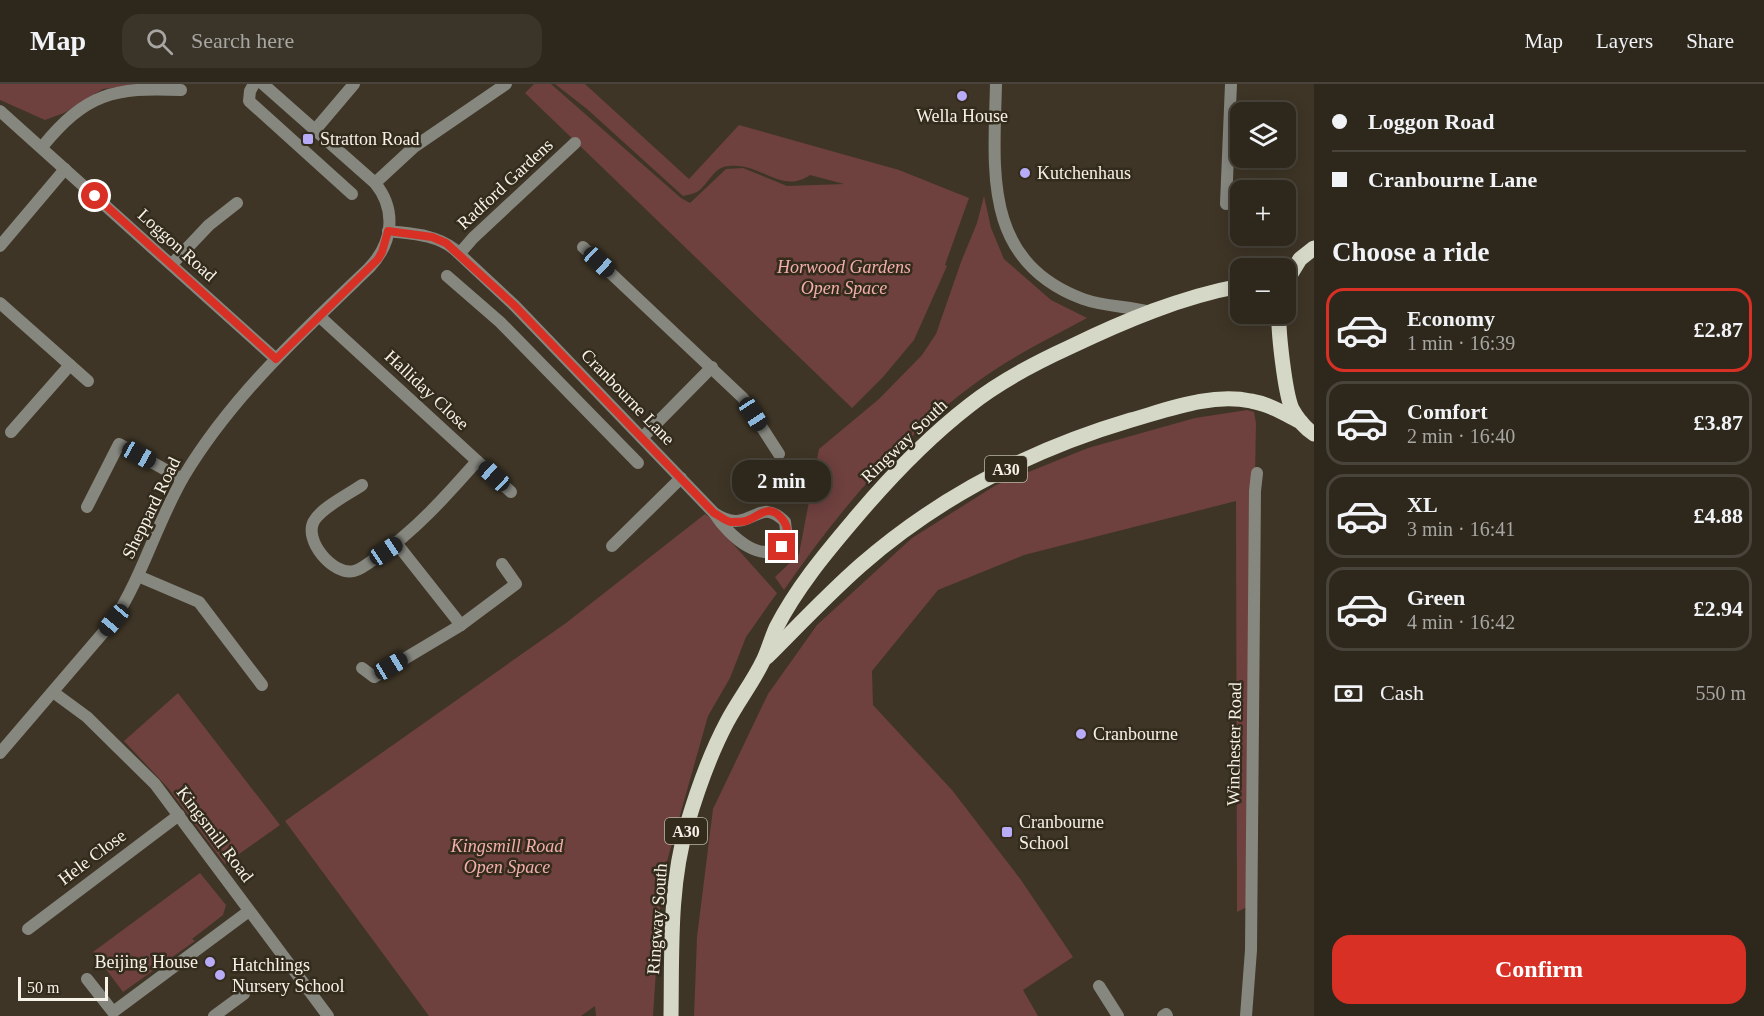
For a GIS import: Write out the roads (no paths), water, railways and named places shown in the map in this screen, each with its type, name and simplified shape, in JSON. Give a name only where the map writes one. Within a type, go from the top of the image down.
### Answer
[{"type":"main road","points":[[1296,263],[1313,248]]},
{"type":"main road","name":"Ringway South","points":[[671,1016],[676,885],[687,827],[722,732],[762,662],[780,621],[796,593],[824,555],[870,501],[925,443],[972,403],[1020,371],[1109,328],[1150,312],[1230,288]]},
{"type":"main road","points":[[1279,324],[1288,397],[1292,409],[1301,422],[1314,434]]},
{"type":"main road","name":"Ringway South","points":[[762,662],[862,565],[909,527],[957,495],[1045,451],[1109,427],[1183,405],[1225,398],[1252,401],[1273,407],[1301,422]]},
{"type":"street","points":[[254,84],[250,91],[249,101],[352,194]]},
{"type":"street","points":[[263,84],[375,183],[383,193],[390,211],[388,231]]},
{"type":"street","points":[[315,130],[354,84]]},
{"type":"street","points":[[375,183],[414,147],[506,84]]},
{"type":"street","points":[[996,84],[994,169],[1003,220],[1015,246],[1030,266],[1059,287],[1080,298],[1150,312]]},
{"type":"street","points":[[1226,204],[1231,84]]},
{"type":"street","points":[[42,147],[63,123],[92,101],[141,88],[182,90]]},
{"type":"street","name":"Loggon Road","points":[[0,111],[276,359]]},
{"type":"street","name":"Radford Gardens","points":[[460,253],[472,238],[575,143]]},
{"type":"street","points":[[0,246],[65,169]]},
{"type":"street","points":[[172,264],[210,225],[237,203]]},
{"type":"street","name":"Cranbourne Lane","points":[[388,231],[432,237],[460,253],[515,306],[743,544],[766,554],[777,551],[786,539],[785,522],[775,513],[760,512],[745,521],[730,522],[714,513]]},
{"type":"street","name":"Sheppard Road","points":[[0,753],[114,620],[127,600],[182,479],[227,414],[276,359],[378,259],[388,231]]},
{"type":"street","points":[[583,247],[743,398],[778,454]]},
{"type":"street","points":[[447,276],[500,322],[638,463]]},
{"type":"street","points":[[0,303],[88,381]]},
{"type":"street","points":[[500,322],[515,306]]},
{"type":"street","name":"Halliday Close","points":[[319,316],[511,492]]},
{"type":"street","points":[[11,432],[70,365]]},
{"type":"street","points":[[642,438],[712,367]]},
{"type":"street","points":[[87,507],[119,444],[182,479]]},
{"type":"street","points":[[362,485],[321,513],[314,520],[312,531],[318,548],[332,566],[349,572],[364,566],[397,544],[477,461]]},
{"type":"street","name":"Winchester Road","points":[[1246,1016],[1251,950],[1257,473]]},
{"type":"street","points":[[612,546],[681,478]]},
{"type":"street","points":[[397,544],[461,625]]},
{"type":"street","points":[[362,668],[374,676],[461,625],[516,584],[502,564]]},
{"type":"street","points":[[138,576],[199,602],[262,685]]},
{"type":"street","name":"Kingsmill Road","points":[[53,692],[87,717],[155,784],[324,1015]]},
{"type":"street","name":"Hele Close","points":[[28,929],[178,815]]},
{"type":"street","points":[[87,979],[114,1012],[249,911]]},
{"type":"street","points":[[1099,986],[1118,1016]]},
{"type":"street","points":[[214,1016],[244,994]]},
{"type":"place","name":"Wella House","points":[[962,96]]},
{"type":"place","name":"Stratton Road","points":[[308,139]]},
{"type":"place","name":"Kutchenhaus","points":[[1025,173]]},
{"type":"place","name":"Cranbourne","points":[[1081,734]]},
{"type":"place","name":"Cranbourne School","points":[[1007,832]]},
{"type":"place","name":"Beijing House","points":[[210,962]]},
{"type":"place","name":"Hatchlings Nursery School","points":[[220,975]]},
{"type":"park label","name":"Horwood Gardens Open Space","points":[[844,277]]},
{"type":"park label","name":"Kingsmill Road Open Space","points":[[507,856]]}]
